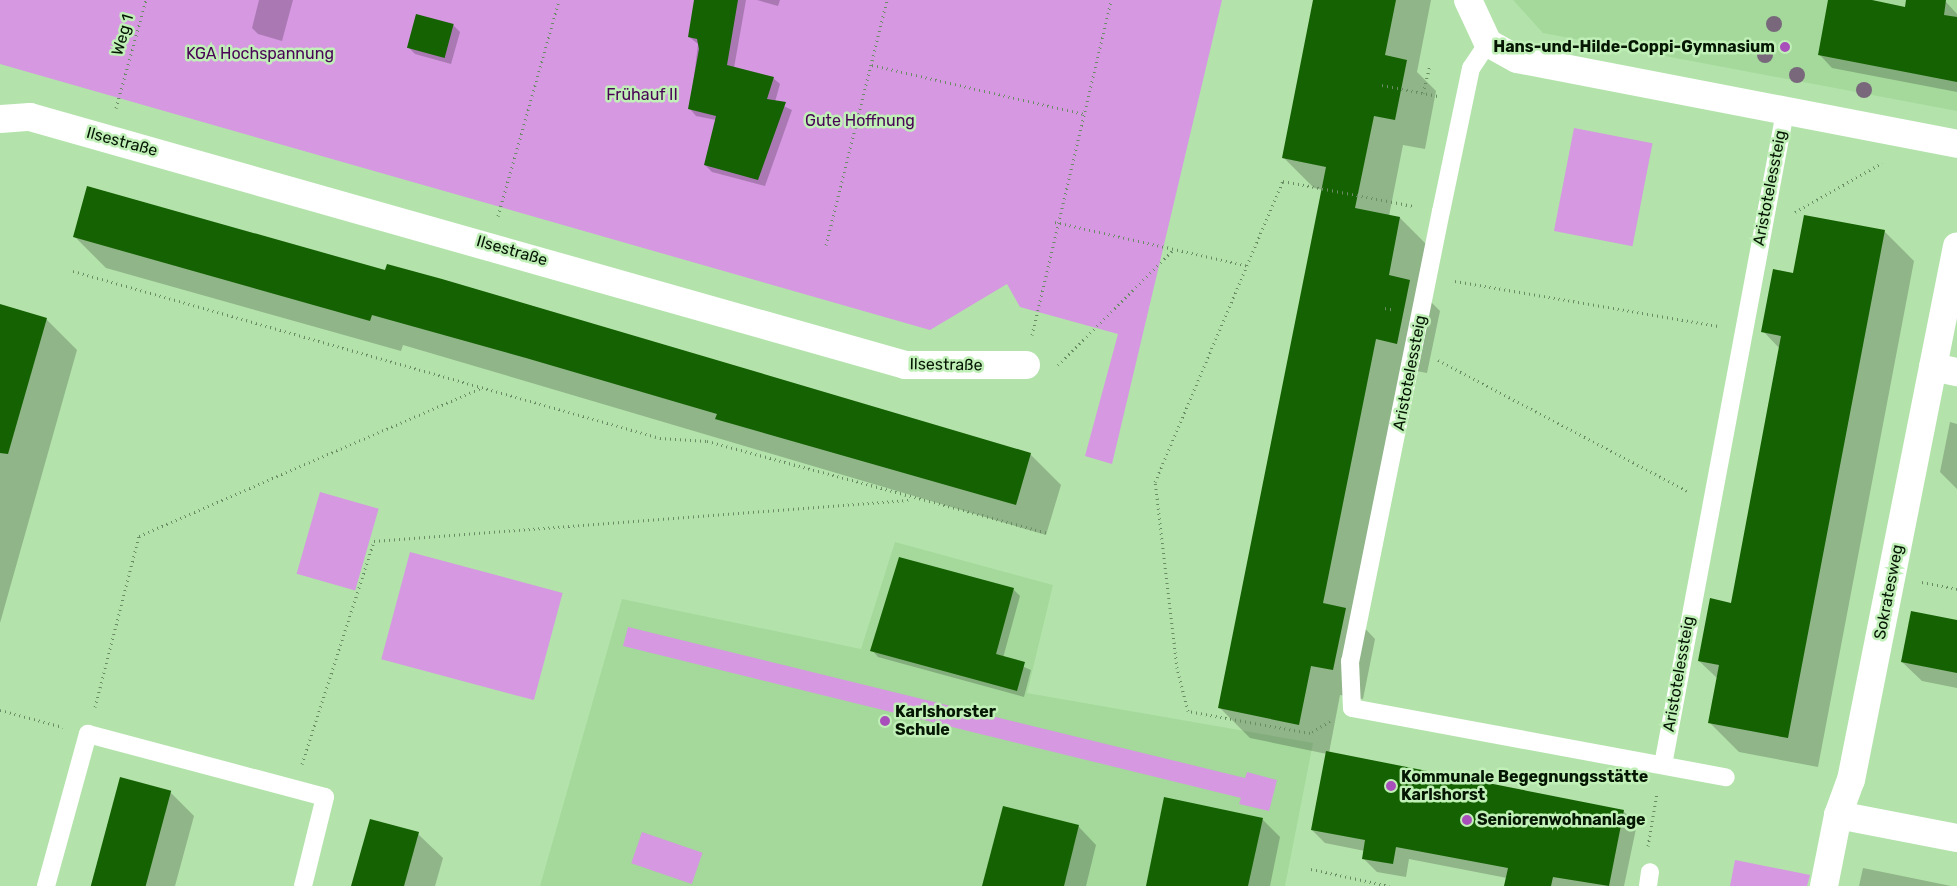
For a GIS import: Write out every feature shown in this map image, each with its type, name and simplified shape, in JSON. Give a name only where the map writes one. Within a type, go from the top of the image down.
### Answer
[{"type":"street","name":"Aristotelessteig","points":[[1468,0],[1475,23],[1488,43],[1517,59],[1957,144]]},
{"type":"street","name":"Ilsestraße","points":[[0,119],[30,116],[490,244],[905,365],[1026,365]]},
{"type":"street","name":"Sokratesweg","points":[[1824,886],[1838,815],[1851,780],[1945,370],[1957,246]]},
{"type":"street","points":[[1838,815],[1957,838]]},
{"type":"lane","name":"Aristotelessteig","points":[[1352,708],[1350,661],[1440,211],[1471,68],[1488,43]]},
{"type":"lane","name":"Aristotelessteig","points":[[1663,765],[1710,502],[1785,112]]},
{"type":"lane","points":[[1352,708],[1726,777]]},
{"type":"lane","points":[[46,886],[88,734],[326,797],[303,886]]},
{"type":"path","name":"Weg 1","points":[[115,112],[146,0]]},
{"type":"path","points":[[490,244],[559,0]]},
{"type":"path","points":[[826,245],[887,0]]},
{"type":"path","points":[[1111,0],[1084,114],[1055,222],[1026,365],[1055,367],[1174,248]]},
{"type":"path","points":[[872,65],[1084,114]]},
{"type":"path","points":[[1424,93],[1430,65]]},
{"type":"path","points":[[1382,85],[1464,101]]},
{"type":"path","points":[[1762,230],[1890,159]]},
{"type":"path","points":[[1352,708],[1310,733],[1188,711],[1177,668],[1155,482],[1283,181],[1440,211]]},
{"type":"path","points":[[1055,222],[1248,266]]},
{"type":"path","points":[[73,270],[660,438],[707,441],[911,500],[1047,533]]},
{"type":"path","points":[[1428,276],[1743,331]]},
{"type":"path","points":[[1414,348],[1710,502]]},
{"type":"path","points":[[0,710],[88,734],[139,536],[482,388]]},
{"type":"path","points":[[294,788],[374,541],[911,500]]},
{"type":"path","points":[[1649,879],[1647,848],[1663,765]]},
{"type":"path","points":[[1311,869],[1389,886]]},
{"type":"shaded area","name":"Hans-und-Hilde-Coppi-Gymnasium","points":[[1513,0],[1957,0],[1957,111],[1543,33]]},
{"type":"shaded area","name":"Karlshorster Schule","points":[[895,542],[1053,585],[1027,693],[1313,743],[1285,886],[540,886],[622,599],[861,649]]},
{"type":"green space","points":[[0,0],[1222,0],[1112,464],[1085,456],[1118,334],[1020,307],[1007,284],[930,330],[0,64]]},
{"type":"green space","points":[[1574,128],[1653,143],[1632,246],[1554,231]]},
{"type":"green space","points":[[320,492],[379,509],[355,591],[297,574]]},
{"type":"green space","points":[[410,552],[563,593],[534,700],[381,659]]},
{"type":"green space","points":[[628,627],[1245,778],[1247,772],[1277,780],[1269,811],[1239,804],[1241,798],[623,646]]},
{"type":"green space","points":[[642,832],[703,853],[692,884],[631,863]]},
{"type":"green space","points":[[1735,860],[1810,875],[1807,886],[1730,886]]},
{"type":"building","points":[[694,0],[738,0],[727,65],[774,77],[767,99],[786,102],[758,180],[704,165],[716,116],[688,109],[699,49],[697,39],[688,37]]},
{"type":"building","points":[[1313,0],[1396,0],[1385,55],[1407,60],[1395,120],[1374,116],[1355,208],[1400,217],[1389,275],[1410,280],[1397,344],[1376,339],[1323,603],[1346,608],[1333,670],[1311,666],[1299,725],[1218,708],[1326,167],[1282,158]]},
{"type":"building","points":[[1828,0],[1872,0],[1905,7],[1906,0],[1946,0],[1944,15],[1957,17],[1957,82],[1818,55]]},
{"type":"building","points":[[416,14],[454,24],[445,58],[407,48]]},
{"type":"building","points":[[87,186],[385,270],[387,264],[442,279],[1031,453],[1016,505],[715,419],[717,414],[526,358],[372,315],[370,321],[73,237]]},
{"type":"building","points":[[1804,215],[1885,230],[1788,738],[1708,723],[1719,665],[1698,661],[1710,598],[1731,603],[1781,336],[1761,332],[1773,269],[1793,273]]},
{"type":"building","points":[[0,304],[47,318],[8,454],[0,453]]},
{"type":"building","points":[[899,557],[1014,588],[996,654],[1025,662],[1017,691],[870,651]]},
{"type":"building","points":[[1911,611],[1957,620],[1957,673],[1901,662]]},
{"type":"building","name":"Seniorenwohnanlage","points":[[1326,751],[1624,810],[1609,886],[1553,877],[1551,886],[1504,886],[1508,868],[1396,847],[1393,864],[1362,859],[1365,840],[1311,830]]},
{"type":"building","points":[[120,777],[171,791],[146,886],[91,886]]},
{"type":"building","points":[[1164,797],[1263,818],[1248,886],[1146,886]]},
{"type":"building","points":[[1003,806],[1079,825],[1064,886],[982,886]]},
{"type":"building","points":[[370,819],[419,832],[404,886],[351,886]]},
{"type":"place","name":"Hans-und-Hilde-Coppi-Gymnasium","points":[[1785,47]]},
{"type":"place","name":"Karlshorster Schule","points":[[885,721]]},
{"type":"place","name":"Kommunale Begegnungsstätte Karlshorst","points":[[1391,786]]},
{"type":"place","name":"Seniorenwohnanlage","points":[[1467,820]]},
{"type":"park label","name":"KGA Hochspannung","points":[[260,54]]},
{"type":"park label","name":"Frühauf II","points":[[642,95]]},
{"type":"park label","name":"Gute Hoffnung","points":[[860,121]]}]
